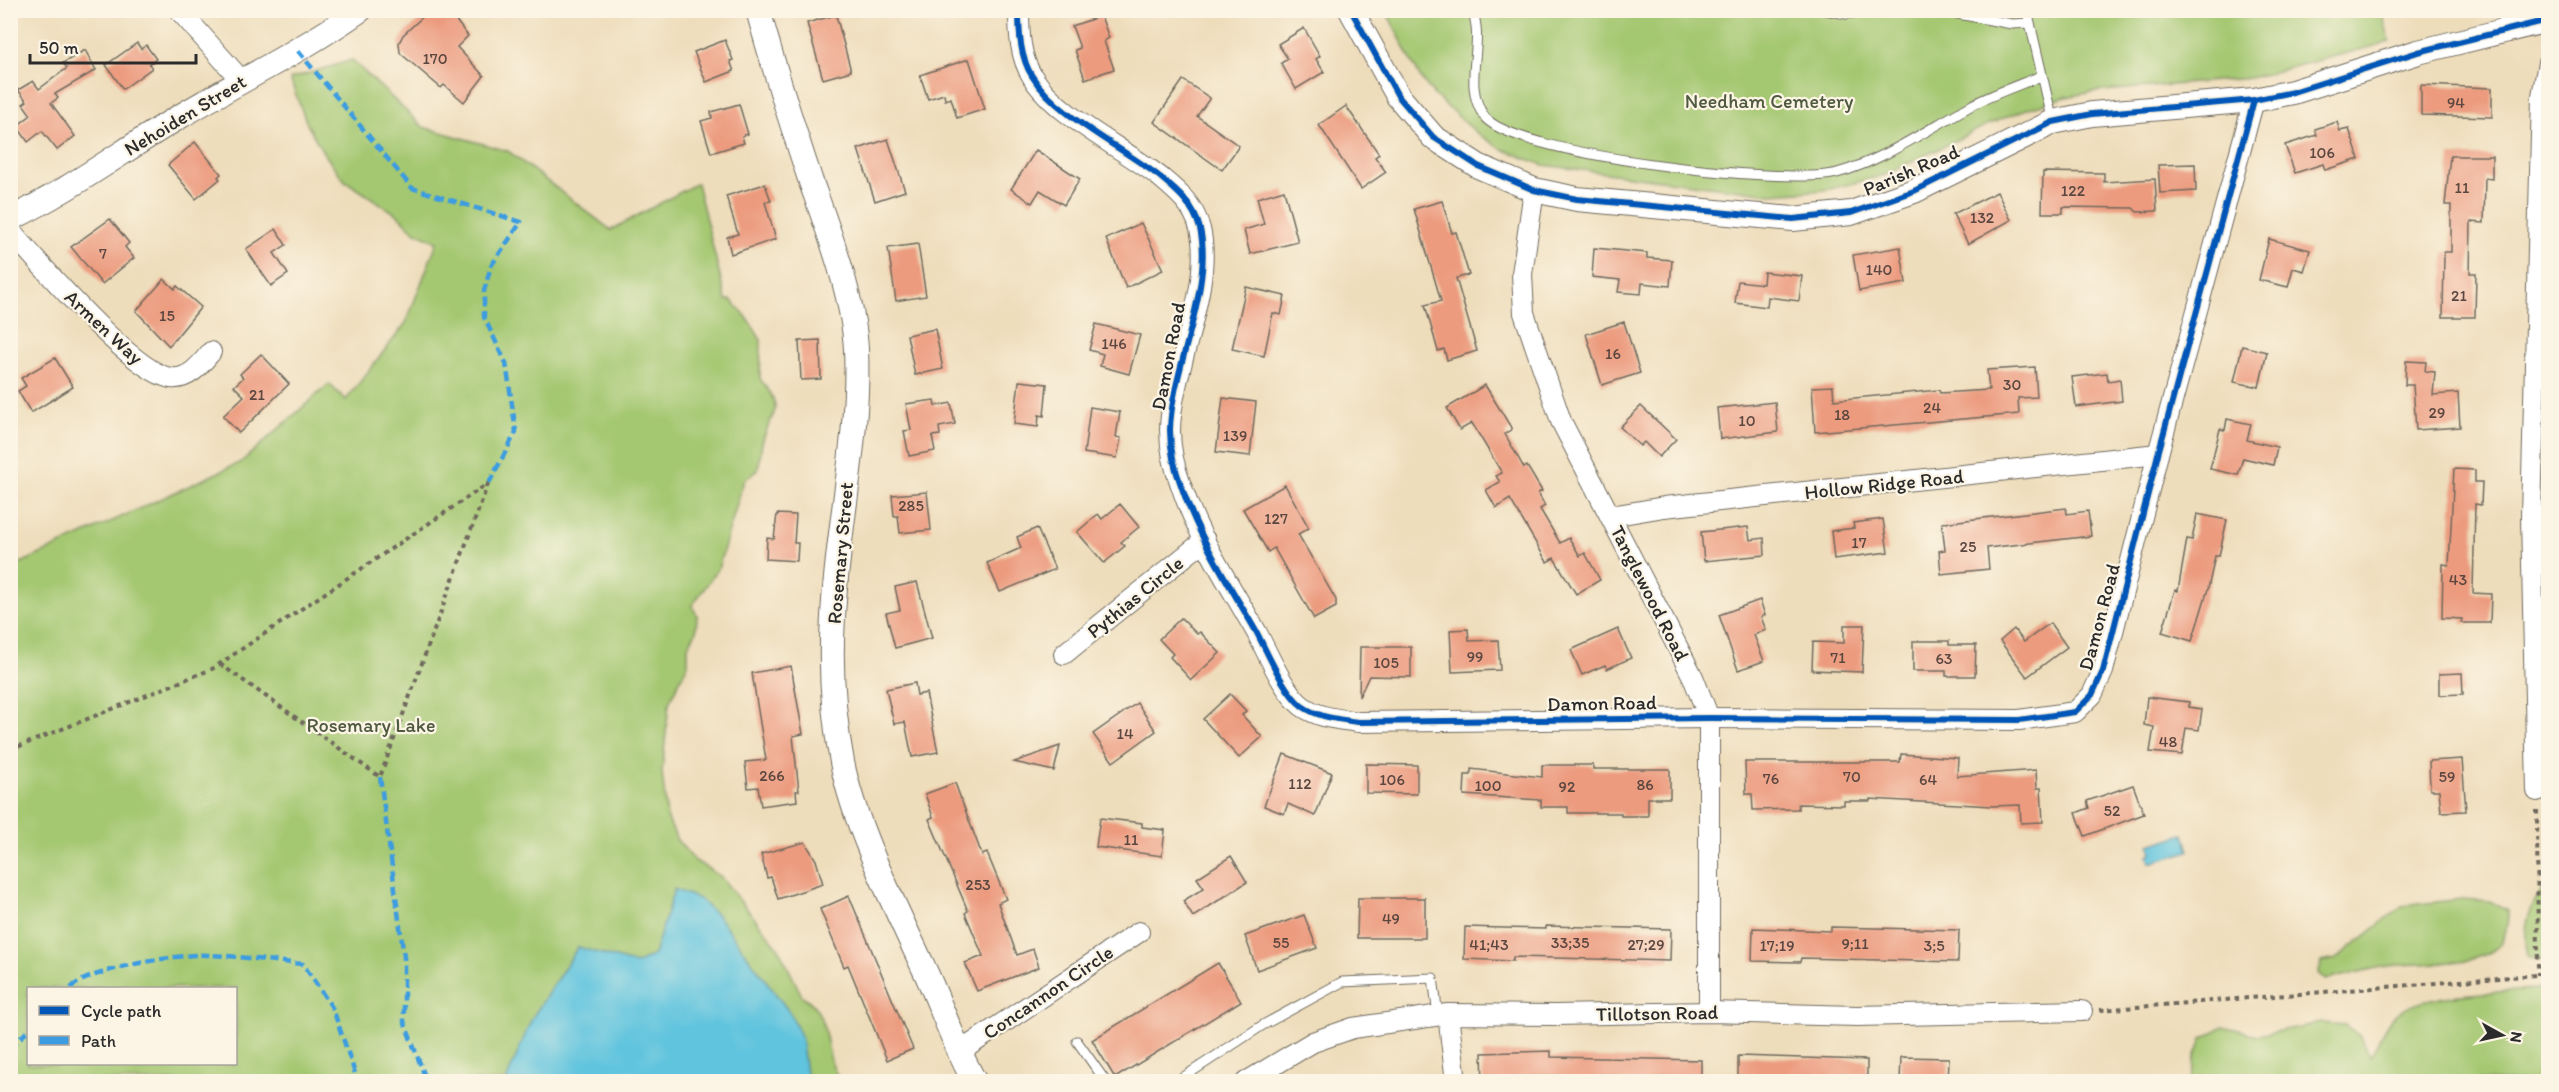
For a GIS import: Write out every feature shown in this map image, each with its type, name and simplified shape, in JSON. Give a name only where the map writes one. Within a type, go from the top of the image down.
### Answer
[{"type":"street","points":[[179,10],[241,80]]},
{"type":"street","name":"Nehoiden Street","points":[[10,219],[72,186],[241,80],[298,51],[360,10]]},
{"type":"street","name":"Rosemary Street","points":[[758,10],[780,90],[827,226],[847,298],[856,348],[854,412],[832,620],[834,689],[842,763],[860,820],[896,909],[950,1027],[958,1053],[975,1082]]},
{"type":"street","name":"Damon Road","points":[[1019,10],[1019,29],[1025,62],[1041,89],[1056,104],[1146,166],[1178,192],[1195,214],[1200,231],[1201,268],[1170,432],[1182,490],[1205,540],[1279,675],[1301,705],[1322,717],[1358,722],[1709,718],[2019,720],[2061,716],[2075,712],[2092,695],[2103,671],[2158,454],[2254,100]]},
{"type":"street","name":"Parish Road","points":[[1351,10],[1398,96],[1433,137],[1478,166],[1534,190],[1577,199],[1724,215],[1793,219],[1832,217],[1914,191],[2053,122],[2092,114],[2254,100],[2293,92],[2418,52],[2548,20]]},
{"type":"street","points":[[2537,790],[2541,506],[2542,96],[2548,63]]},
{"type":"street","name":"Tanglewood Road","points":[[1534,190],[1522,274],[1524,313],[1561,421],[1693,677],[1709,718],[1709,1012]]},
{"type":"street","name":"Armen Way","points":[[10,230],[78,304],[147,368],[173,378],[198,368],[211,352]]},
{"type":"street","name":"Hollow Ridge Road","points":[[1611,516],[1676,506],[2158,454]]},
{"type":"street","name":"Pythias Circle","points":[[1064,654],[1205,540]]},
{"type":"street","name":"Concannon Circle","points":[[958,1053],[1139,932]]},
{"type":"street","name":"Tillotson Road","points":[[1246,1082],[1267,1076],[1313,1042],[1353,1028],[1443,1015],[1709,1012],[1857,1016],[2082,1011]]},
{"type":"street","points":[[1443,1015],[1456,1082]]},
{"type":"lane","points":[[1472,10],[1477,46],[1472,75],[1475,95],[1484,117],[1499,130],[1553,146],[1738,174],[1804,177],[1845,171],[1879,156],[1977,103],[2041,76]]},
{"type":"lane","points":[[1825,10],[1846,14],[1876,10]]},
{"type":"lane","points":[[1937,10],[2012,24],[2030,23]]},
{"type":"lane","points":[[2027,10],[2053,122]]},
{"type":"lane","points":[[1176,1082],[1263,1025],[1342,982],[1433,978],[1443,1015]]},
{"type":"lane","points":[[1077,1041],[1106,1082]]},
{"type":"path","points":[[10,750],[220,664],[489,483],[380,777],[220,664]]},
{"type":"path","points":[[2537,790],[2538,975]]},
{"type":"path","points":[[2082,1011],[2548,974]]},
{"type":"green space","name":"Needham Cemetery","points":[[2381,10],[2390,42],[2250,78],[2093,92],[2066,97],[2029,108],[1987,125],[1885,175],[1826,190],[1771,194],[1543,165],[1502,149],[1478,134],[1435,96],[1420,77],[1386,11]]},
{"type":"green space","name":"Rosemary Lake","points":[[352,60],[423,127],[508,151],[611,230],[697,183],[726,300],[731,300],[746,316],[761,340],[760,379],[775,405],[762,443],[757,471],[744,480],[718,569],[692,606],[697,615],[696,632],[688,646],[688,664],[669,703],[662,772],[667,817],[677,840],[694,860],[720,876],[778,947],[802,996],[810,1002],[821,1017],[832,1064],[840,1081],[11,1081],[10,568],[241,462],[329,384],[346,400],[406,323],[437,242],[414,231],[398,215],[345,181],[323,152],[307,124],[290,79]]},
{"type":"green space","points":[[2548,883],[2548,960],[2528,958],[2526,927],[2528,918],[2531,909]]},
{"type":"green space","points":[[2462,899],[2490,901],[2508,911],[2507,928],[2497,948],[2482,956],[2456,962],[2388,966],[2325,980],[2318,973],[2322,962],[2336,959],[2402,906]]},
{"type":"green space","points":[[2548,989],[2548,1081],[2191,1081],[2195,1058],[2202,1039],[2223,1026],[2258,1035],[2321,1023],[2345,1025],[2361,1037],[2370,1057],[2390,1020],[2402,1010],[2420,1003],[2464,994]]},
{"type":"water","points":[[2184,834],[2189,851],[2150,863],[2148,855],[2152,853],[2150,845]]},
{"type":"water","points":[[674,889],[699,899],[718,916],[790,1013],[801,1036],[807,1081],[506,1081],[532,1018],[578,947],[636,964],[654,955]]},
{"type":"building","points":[[429,11],[441,12],[452,20],[454,18],[468,36],[457,47],[484,76],[464,102],[444,85],[441,88],[400,53],[399,43],[403,35]]},
{"type":"building","points":[[836,15],[851,71],[823,79],[807,23]]},
{"type":"building","points":[[1101,16],[1109,38],[1104,41],[1114,69],[1085,79],[1075,50],[1080,48],[1072,26]]},
{"type":"building","points":[[1304,28],[1320,56],[1316,59],[1324,72],[1296,89],[1281,63],[1288,59],[1278,44]]},
{"type":"building","points":[[725,40],[733,60],[730,61],[734,71],[706,82],[694,52]]},
{"type":"building","points":[[137,43],[141,49],[146,45],[156,59],[149,64],[152,68],[123,89],[106,65]]},
{"type":"building","points":[[85,50],[96,70],[55,94],[58,98],[51,103],[75,136],[57,150],[42,131],[28,142],[17,126],[31,115],[23,104],[27,101],[18,90],[33,81],[39,89],[67,68],[63,63]]},
{"type":"building","points":[[969,59],[985,109],[957,118],[951,98],[945,100],[944,94],[928,99],[920,75]]},
{"type":"building","points":[[1183,80],[1210,98],[1197,116],[1239,146],[1222,170],[1154,122]]},
{"type":"building","points":[[2421,85],[2492,88],[2492,117],[2421,115]]},
{"type":"building","points":[[739,104],[748,134],[742,136],[744,143],[711,153],[701,121],[712,118],[711,112]]},
{"type":"building","points":[[1346,106],[1379,154],[1375,157],[1386,172],[1361,189],[1319,125]]},
{"type":"building","points":[[2337,122],[2340,131],[2349,129],[2359,159],[2325,170],[2323,164],[2295,173],[2285,145],[2317,135],[2315,129]]},
{"type":"building","points":[[888,139],[905,191],[875,201],[858,149]]},
{"type":"building","points":[[195,142],[221,174],[218,177],[220,179],[196,199],[168,165]]},
{"type":"building","points":[[1036,150],[1080,179],[1064,205],[1040,190],[1032,203],[1011,189]]},
{"type":"building","points":[[2450,156],[2492,156],[2492,179],[2485,178],[2484,223],[2471,222],[2470,273],[2476,273],[2475,317],[2443,317],[2444,252],[2451,252],[2451,205],[2445,205]]},
{"type":"building","points":[[2195,164],[2196,191],[2160,193],[2158,165]]},
{"type":"building","points":[[2043,172],[2104,173],[2104,182],[2155,179],[2157,211],[2137,212],[2133,208],[2063,207],[2063,213],[2042,213]]},
{"type":"building","points":[[765,184],[771,201],[765,202],[776,239],[731,254],[727,237],[738,234],[726,196]]},
{"type":"building","points":[[1284,190],[1298,242],[1250,254],[1244,230],[1264,224],[1257,198]]},
{"type":"building","points":[[1997,192],[2011,220],[1968,244],[1953,214]]},
{"type":"building","points":[[1442,201],[1452,233],[1456,232],[1469,275],[1456,278],[1477,351],[1447,360],[1444,349],[1438,351],[1425,305],[1441,301],[1414,209]]},
{"type":"building","points":[[110,219],[129,243],[125,247],[134,258],[102,284],[71,247]]},
{"type":"building","points":[[1141,223],[1163,270],[1126,288],[1106,239]]},
{"type":"building","points":[[276,229],[286,245],[274,253],[288,274],[271,286],[246,249]]},
{"type":"building","points":[[2269,239],[2310,250],[2304,271],[2293,268],[2288,287],[2259,280]]},
{"type":"building","points":[[918,244],[926,296],[896,301],[888,248]]},
{"type":"building","points":[[1900,247],[1906,283],[1859,291],[1853,255]]},
{"type":"building","points":[[1594,248],[1647,253],[1647,258],[1672,260],[1670,286],[1642,283],[1641,294],[1618,292],[1620,280],[1592,277]]},
{"type":"building","points":[[1764,272],[1802,276],[1799,301],[1768,297],[1767,307],[1735,303],[1738,281],[1763,284]]},
{"type":"building","points":[[164,279],[175,289],[177,286],[201,307],[169,346],[136,311]]},
{"type":"building","points":[[1246,287],[1285,296],[1281,315],[1273,313],[1264,356],[1232,349]]},
{"type":"building","points":[[1624,322],[1640,373],[1602,385],[1586,334]]},
{"type":"building","points":[[1096,324],[1140,335],[1129,374],[1100,366],[1103,354],[1089,350]]},
{"type":"building","points":[[935,329],[943,369],[915,375],[907,335]]},
{"type":"building","points":[[820,340],[821,379],[801,380],[799,341]]},
{"type":"building","points":[[2242,346],[2267,352],[2259,387],[2234,382]]},
{"type":"building","points":[[261,354],[289,384],[239,433],[223,416],[244,396],[234,386],[243,378],[240,374]]},
{"type":"building","points":[[55,358],[73,387],[31,413],[18,391],[26,386],[21,378]]},
{"type":"building","points":[[2406,361],[2426,362],[2425,371],[2435,372],[2433,395],[2458,393],[2460,427],[2416,430],[2413,385],[2405,385]]},
{"type":"building","points":[[2035,367],[2037,397],[2018,398],[2019,414],[1815,432],[1812,387],[1833,386],[1834,400],[1939,390],[1940,393],[1989,390],[1987,370]]},
{"type":"building","points":[[2107,373],[2108,381],[2120,379],[2122,401],[2076,407],[2072,377]]},
{"type":"building","points":[[1019,381],[1047,384],[1044,416],[1039,415],[1038,427],[1014,424]]},
{"type":"building","points":[[1485,385],[1512,429],[1505,434],[1524,468],[1527,466],[1542,491],[1538,493],[1545,506],[1540,509],[1560,543],[1569,538],[1580,556],[1585,553],[1600,580],[1576,594],[1554,558],[1547,562],[1510,499],[1496,508],[1486,490],[1500,482],[1496,476],[1502,473],[1472,423],[1460,430],[1447,408]]},
{"type":"building","points":[[1223,398],[1256,402],[1250,456],[1216,452]]},
{"type":"building","points":[[934,400],[935,406],[951,403],[955,424],[939,427],[940,435],[932,436],[935,451],[909,456],[904,431],[911,430],[906,404]]},
{"type":"building","points":[[1775,402],[1778,432],[1720,439],[1717,408]]},
{"type":"building","points":[[1641,406],[1676,439],[1659,457],[1644,442],[1640,446],[1620,427]]},
{"type":"building","points":[[1090,407],[1120,412],[1116,437],[1121,438],[1117,458],[1084,453]]},
{"type":"building","points":[[2227,419],[2251,424],[2247,440],[2277,447],[2273,465],[2243,458],[2238,475],[2210,469],[2220,429],[2225,430]]},
{"type":"building","points":[[2454,469],[2475,470],[2475,482],[2482,482],[2481,505],[2475,504],[2473,593],[2491,594],[2490,623],[2461,623],[2462,619],[2442,618],[2443,564],[2449,565]]},
{"type":"building","points":[[1285,485],[1309,528],[1298,534],[1336,600],[1336,607],[1314,619],[1274,548],[1268,552],[1243,509]]},
{"type":"building","points":[[927,492],[931,530],[900,533],[898,516],[894,516],[892,495]]},
{"type":"building","points":[[1120,504],[1139,527],[1121,542],[1125,546],[1104,563],[1077,532],[1098,514],[1102,519]]},
{"type":"building","points":[[2066,508],[2067,514],[2088,511],[2091,536],[1987,548],[1989,569],[1941,574],[1939,551],[1945,550],[1942,523]]},
{"type":"building","points":[[777,514],[796,515],[794,543],[798,543],[797,561],[766,559],[767,538],[774,539]]},
{"type":"building","points":[[2197,514],[2227,520],[2219,556],[2215,556],[2208,589],[2192,641],[2162,632],[2175,590],[2178,591],[2187,539],[2192,540]]},
{"type":"building","points":[[1883,519],[1888,552],[1834,559],[1831,531],[1854,528],[1853,523]]},
{"type":"building","points":[[1748,527],[1750,540],[1764,538],[1765,555],[1704,561],[1701,532]]},
{"type":"building","points":[[1037,528],[1055,569],[1000,592],[987,563],[1021,548],[1017,537]]},
{"type":"building","points":[[917,582],[932,638],[895,648],[886,613],[900,610],[895,587]]},
{"type":"building","points":[[1760,600],[1765,615],[1761,617],[1766,630],[1754,635],[1764,661],[1738,670],[1719,615]]},
{"type":"building","points":[[1181,618],[1197,634],[1200,632],[1220,653],[1191,680],[1170,657],[1173,654],[1159,639]]},
{"type":"building","points":[[2050,623],[2067,647],[2027,677],[2000,641],[2014,629],[2024,642]]},
{"type":"building","points":[[1844,625],[1864,625],[1862,672],[1812,670],[1813,642],[1844,643]]},
{"type":"building","points":[[1468,629],[1469,641],[1498,640],[1500,670],[1452,672],[1450,630]]},
{"type":"building","points":[[1618,629],[1631,658],[1607,669],[1605,665],[1582,675],[1571,650]]},
{"type":"building","points":[[1913,641],[1949,641],[1949,645],[1976,645],[1975,676],[1946,676],[1946,671],[1913,671]]},
{"type":"building","points":[[1360,647],[1411,647],[1411,677],[1369,676],[1359,697]]},
{"type":"building","points":[[791,666],[803,734],[793,736],[799,791],[796,791],[797,801],[761,806],[758,787],[748,788],[745,762],[766,760],[752,673]]},
{"type":"building","points":[[2462,673],[2463,694],[2439,695],[2439,674]]},
{"type":"building","points":[[915,683],[917,695],[926,693],[938,752],[912,757],[905,722],[894,724],[886,689]]},
{"type":"building","points":[[1230,694],[1246,711],[1242,715],[1262,737],[1239,758],[1203,719]]},
{"type":"building","points":[[2147,697],[2189,702],[2189,707],[2202,709],[2199,730],[2186,728],[2182,755],[2150,752],[2154,727],[2144,725]]},
{"type":"building","points":[[1137,703],[1156,731],[1113,762],[1093,734]]},
{"type":"building","points":[[1060,746],[1054,771],[1014,762]]},
{"type":"building","points":[[1284,754],[1332,773],[1315,816],[1288,804],[1284,814],[1264,806]]},
{"type":"building","points":[[1901,754],[1958,758],[1957,776],[2036,770],[2037,788],[2041,788],[2043,822],[2021,823],[2020,805],[1992,806],[1870,799],[1870,801],[1844,801],[1844,805],[1798,804],[1798,809],[1753,810],[1752,794],[1746,794],[1745,762],[1900,762]]},
{"type":"building","points":[[2462,759],[2466,811],[2441,812],[2439,790],[2430,790],[2429,761]]},
{"type":"building","points":[[1366,764],[1417,765],[1417,794],[1366,793]]},
{"type":"building","points":[[1542,765],[1593,765],[1593,769],[1670,769],[1670,798],[1648,798],[1648,816],[1621,816],[1621,813],[1568,813],[1568,807],[1541,807],[1541,800],[1464,795],[1465,775],[1471,775],[1471,769],[1542,777]]},
{"type":"building","points":[[955,783],[982,855],[987,853],[1006,899],[998,903],[1017,955],[1033,949],[1039,967],[977,991],[965,963],[983,956],[965,913],[968,911],[929,819],[933,817],[925,794]]},
{"type":"building","points":[[2133,785],[2144,814],[2085,836],[2076,813],[2089,808],[2087,801]]},
{"type":"building","points":[[1100,818],[1142,823],[1142,827],[1165,830],[1162,856],[1096,847]]},
{"type":"building","points":[[805,842],[816,860],[823,884],[778,899],[771,877],[767,878],[761,854]]},
{"type":"building","points":[[1231,856],[1247,882],[1193,917],[1183,901],[1204,888],[1197,878]]},
{"type":"building","points":[[849,896],[913,1049],[887,1060],[848,965],[844,967],[820,909]]},
{"type":"building","points":[[1358,898],[1425,898],[1425,938],[1357,938]]},
{"type":"building","points":[[1304,915],[1317,948],[1257,970],[1245,936]]},
{"type":"building","points":[[1546,926],[1671,929],[1670,961],[1513,957],[1513,961],[1464,959],[1465,927],[1546,929]]},
{"type":"building","points":[[1831,927],[1959,930],[1958,962],[1801,958],[1800,962],[1752,961],[1753,928],[1831,931]]},
{"type":"building","points":[[1218,963],[1241,1001],[1115,1078],[1092,1040]]},
{"type":"building","points":[[1551,1051],[1551,1057],[1701,1060],[1701,1082],[1483,1082],[1482,1053]]},
{"type":"building","points":[[1738,1056],[1867,1060],[1867,1082],[1738,1082]]},
{"type":"building","points":[[1901,1057],[1949,1058],[1948,1082],[1900,1082]]},
{"type":"marked path","points":[[298,51],[412,188],[521,222],[491,266],[484,291],[484,317],[506,363],[516,432],[489,483]]},
{"type":"marked path","points":[[380,777],[404,957],[404,1021],[427,1082]]},
{"type":"marked path","points":[[72,987],[80,981],[114,969],[195,955],[243,957],[303,964],[333,1009],[358,1082]]},
{"type":"marked path","points":[[10,1047],[27,1032]]},
{"type":"cycle path","points":[[1019,10],[1020,36],[1025,61],[1043,91],[1073,118],[1160,177],[1179,194],[1194,213],[1200,229],[1203,252],[1197,303],[1172,407],[1170,437],[1177,474],[1206,544],[1289,692],[1302,706],[1315,713],[1358,722],[1709,718],[2019,720],[2075,712],[2092,695],[2103,671],[2158,454],[2254,100]]},
{"type":"cycle path","points":[[1351,10],[1398,96],[1433,137],[1478,166],[1534,190],[1577,199],[1793,219],[1851,213],[1914,191],[2053,122],[2092,114],[2254,100],[2293,92],[2418,52],[2548,20]]}]
